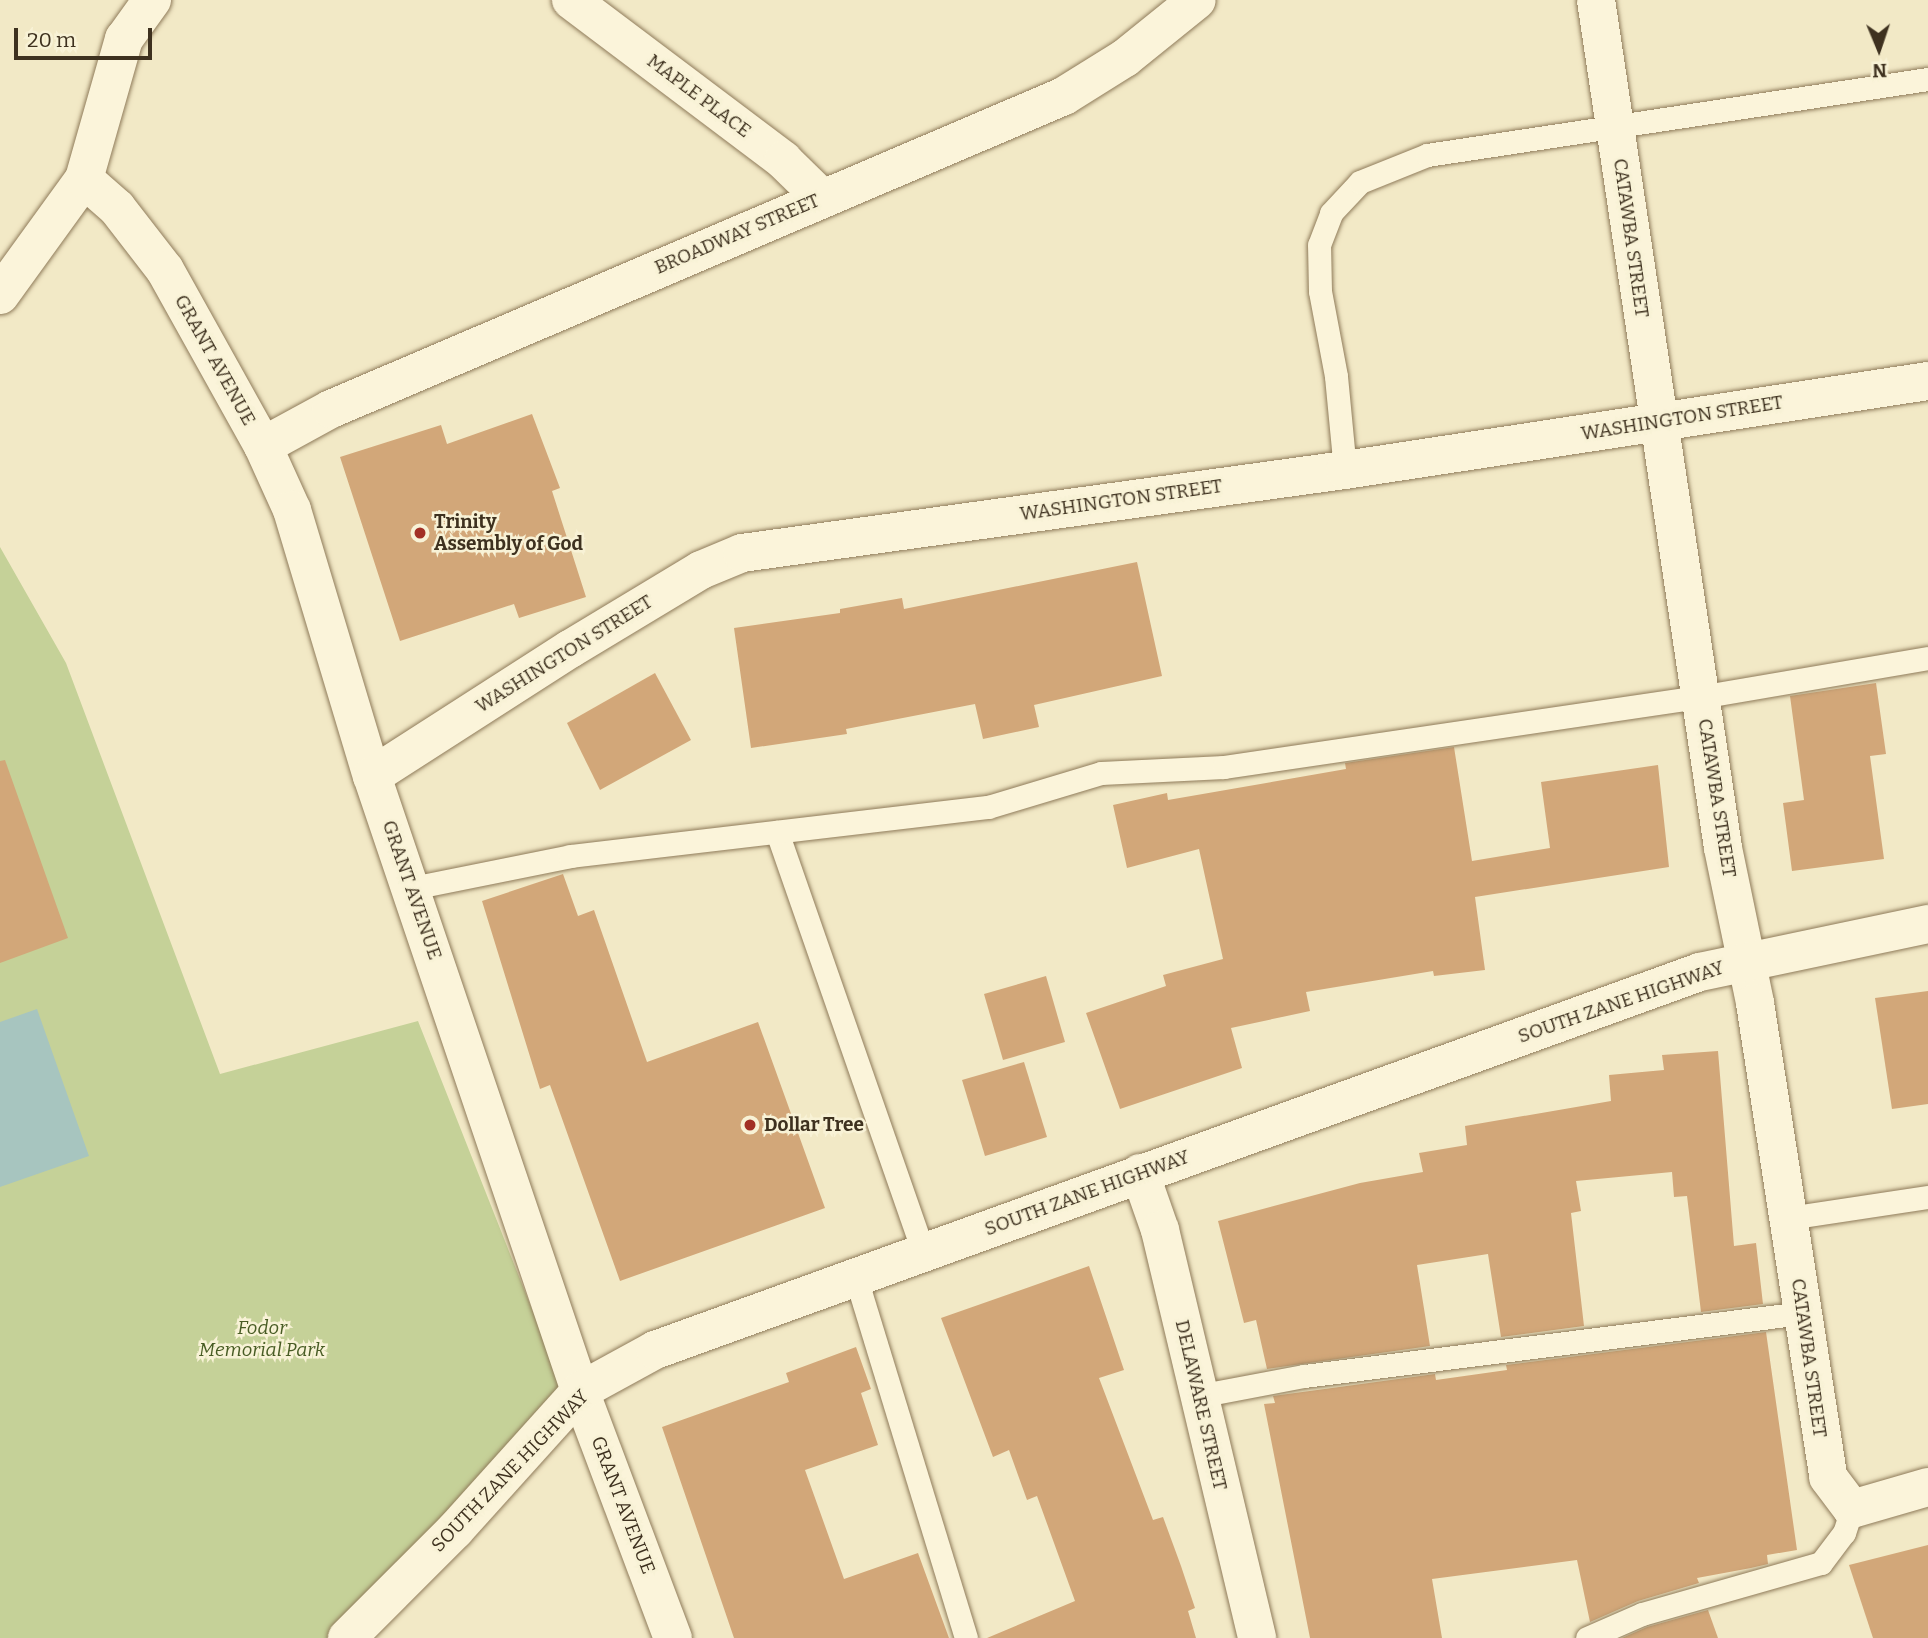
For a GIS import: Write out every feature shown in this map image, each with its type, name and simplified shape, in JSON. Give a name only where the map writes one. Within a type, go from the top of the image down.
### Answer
[{"type":"street","points":[[0,295],[84,179],[124,39],[152,0]]},
{"type":"street","name":"MAPLE PLACE","points":[[571,0],[783,160],[822,198]]},
{"type":"street","name":"BROADWAY STREET","points":[[263,446],[331,408],[1089,83],[1197,0]]},
{"type":"street","name":"CATAWBA STREET","points":[[1596,0],[1657,422],[1723,848],[1747,961],[1828,1477],[1852,1508]]},
{"type":"street","name":"GRANT AVENUE","points":[[84,179],[117,208],[165,270],[263,446],[292,510],[372,776],[580,1391],[673,1638]]},
{"type":"street","name":"WASHINGTON STREET","points":[[372,776],[606,627],[701,570],[741,553],[1345,470],[1928,381]]},
{"type":"street","name":"SOUTH ZANE HIGHWAY","points":[[348,1638],[455,1530],[580,1391],[655,1350],[1700,972],[1928,924]]},
{"type":"street","name":"DELAWARE STREET","points":[[1140,1173],[1160,1230],[1257,1638]]},
{"type":"street","points":[[1852,1508],[1928,1487]]},
{"type":"lane","points":[[1345,470],[1336,376],[1320,291],[1319,245],[1331,213],[1360,182],[1427,155],[1615,129],[1928,79]]},
{"type":"lane","points":[[412,888],[570,856],[988,807],[1101,773],[1224,766],[1700,697],[1928,658]]},
{"type":"lane","points":[[777,832],[924,1253]]},
{"type":"lane","points":[[1789,1218],[1928,1197]]},
{"type":"lane","points":[[856,1278],[966,1638]]},
{"type":"lane","points":[[1198,1396],[1304,1376],[1802,1313]]},
{"type":"lane","points":[[1587,1638],[1642,1614],[1821,1563],[1844,1534],[1852,1508]]},
{"type":"green space","name":"Fodor Memorial Park","points":[[0,547],[66,663],[220,1074],[418,1021],[569,1403],[333,1638],[0,1638]]},
{"type":"water","points":[[37,1009],[89,1156],[0,1187],[0,1022]]},
{"type":"building","points":[[532,414],[560,488],[552,491],[586,597],[519,618],[514,604],[400,641],[340,457],[441,425],[447,444]]},
{"type":"building","points":[[1137,562],[1162,676],[1034,705],[1039,727],[983,739],[975,704],[846,729],[847,734],[751,748],[734,628],[840,613],[840,609],[902,598],[904,609]]},
{"type":"building","points":[[655,673],[691,740],[600,790],[567,723]]},
{"type":"building","points":[[1876,683],[1886,754],[1870,756],[1884,859],[1792,871],[1783,803],[1804,800],[1790,696]]},
{"type":"building","points":[[1454,747],[1472,861],[1550,848],[1541,782],[1658,765],[1669,867],[1475,897],[1485,970],[1434,976],[1433,971],[1306,992],[1310,1011],[1231,1028],[1242,1068],[1120,1109],[1086,1013],[1166,986],[1163,975],[1223,959],[1199,849],[1127,868],[1113,805],[1167,793],[1168,800],[1346,769],[1345,763]]},
{"type":"building","points":[[5,760],[68,938],[0,963],[0,761]]},
{"type":"building","points":[[563,874],[578,916],[594,910],[647,1062],[758,1022],[825,1208],[620,1281],[550,1085],[540,1089],[482,901]]},
{"type":"building","points":[[1046,976],[1065,1042],[1003,1060],[984,994]]},
{"type":"building","points":[[1928,991],[1928,1104],[1892,1109],[1875,998]]},
{"type":"building","points":[[1718,1051],[1734,1246],[1756,1243],[1763,1304],[1701,1312],[1687,1196],[1674,1197],[1672,1172],[1576,1181],[1581,1211],[1571,1213],[1584,1326],[1501,1337],[1488,1254],[1417,1265],[1430,1346],[1267,1369],[1256,1320],[1244,1323],[1218,1221],[1360,1183],[1423,1172],[1419,1153],[1467,1145],[1465,1126],[1611,1101],[1609,1075],[1664,1070],[1662,1055]]},
{"type":"building","points":[[1024,1062],[1047,1137],[985,1156],[962,1080]]},
{"type":"building","points":[[1089,1266],[1124,1370],[1099,1378],[1153,1520],[1163,1517],[1195,1608],[1188,1611],[1196,1638],[987,1638],[1075,1601],[1037,1496],[1027,1500],[1009,1450],[993,1457],[941,1318]]},
{"type":"building","points":[[1766,1332],[1797,1550],[1767,1555],[1768,1564],[1697,1578],[1699,1583],[1638,1601],[1590,1622],[1577,1560],[1432,1579],[1442,1638],[1310,1638],[1264,1404],[1275,1403],[1273,1396],[1435,1374],[1436,1380],[1507,1370],[1506,1365]]},
{"type":"building","points":[[856,1347],[871,1389],[861,1393],[878,1445],[805,1470],[844,1579],[918,1553],[949,1638],[734,1638],[662,1427],[789,1382],[786,1373]]},
{"type":"building","points":[[1928,1545],[1928,1638],[1873,1638],[1849,1565]]},
{"type":"building","points":[[1708,1610],[1718,1638],[1622,1638],[1647,1627]]},
{"type":"place","name":"Trinity Assembly of God","points":[[420,533]]},
{"type":"place","name":"Dollar Tree","points":[[750,1125]]}]
